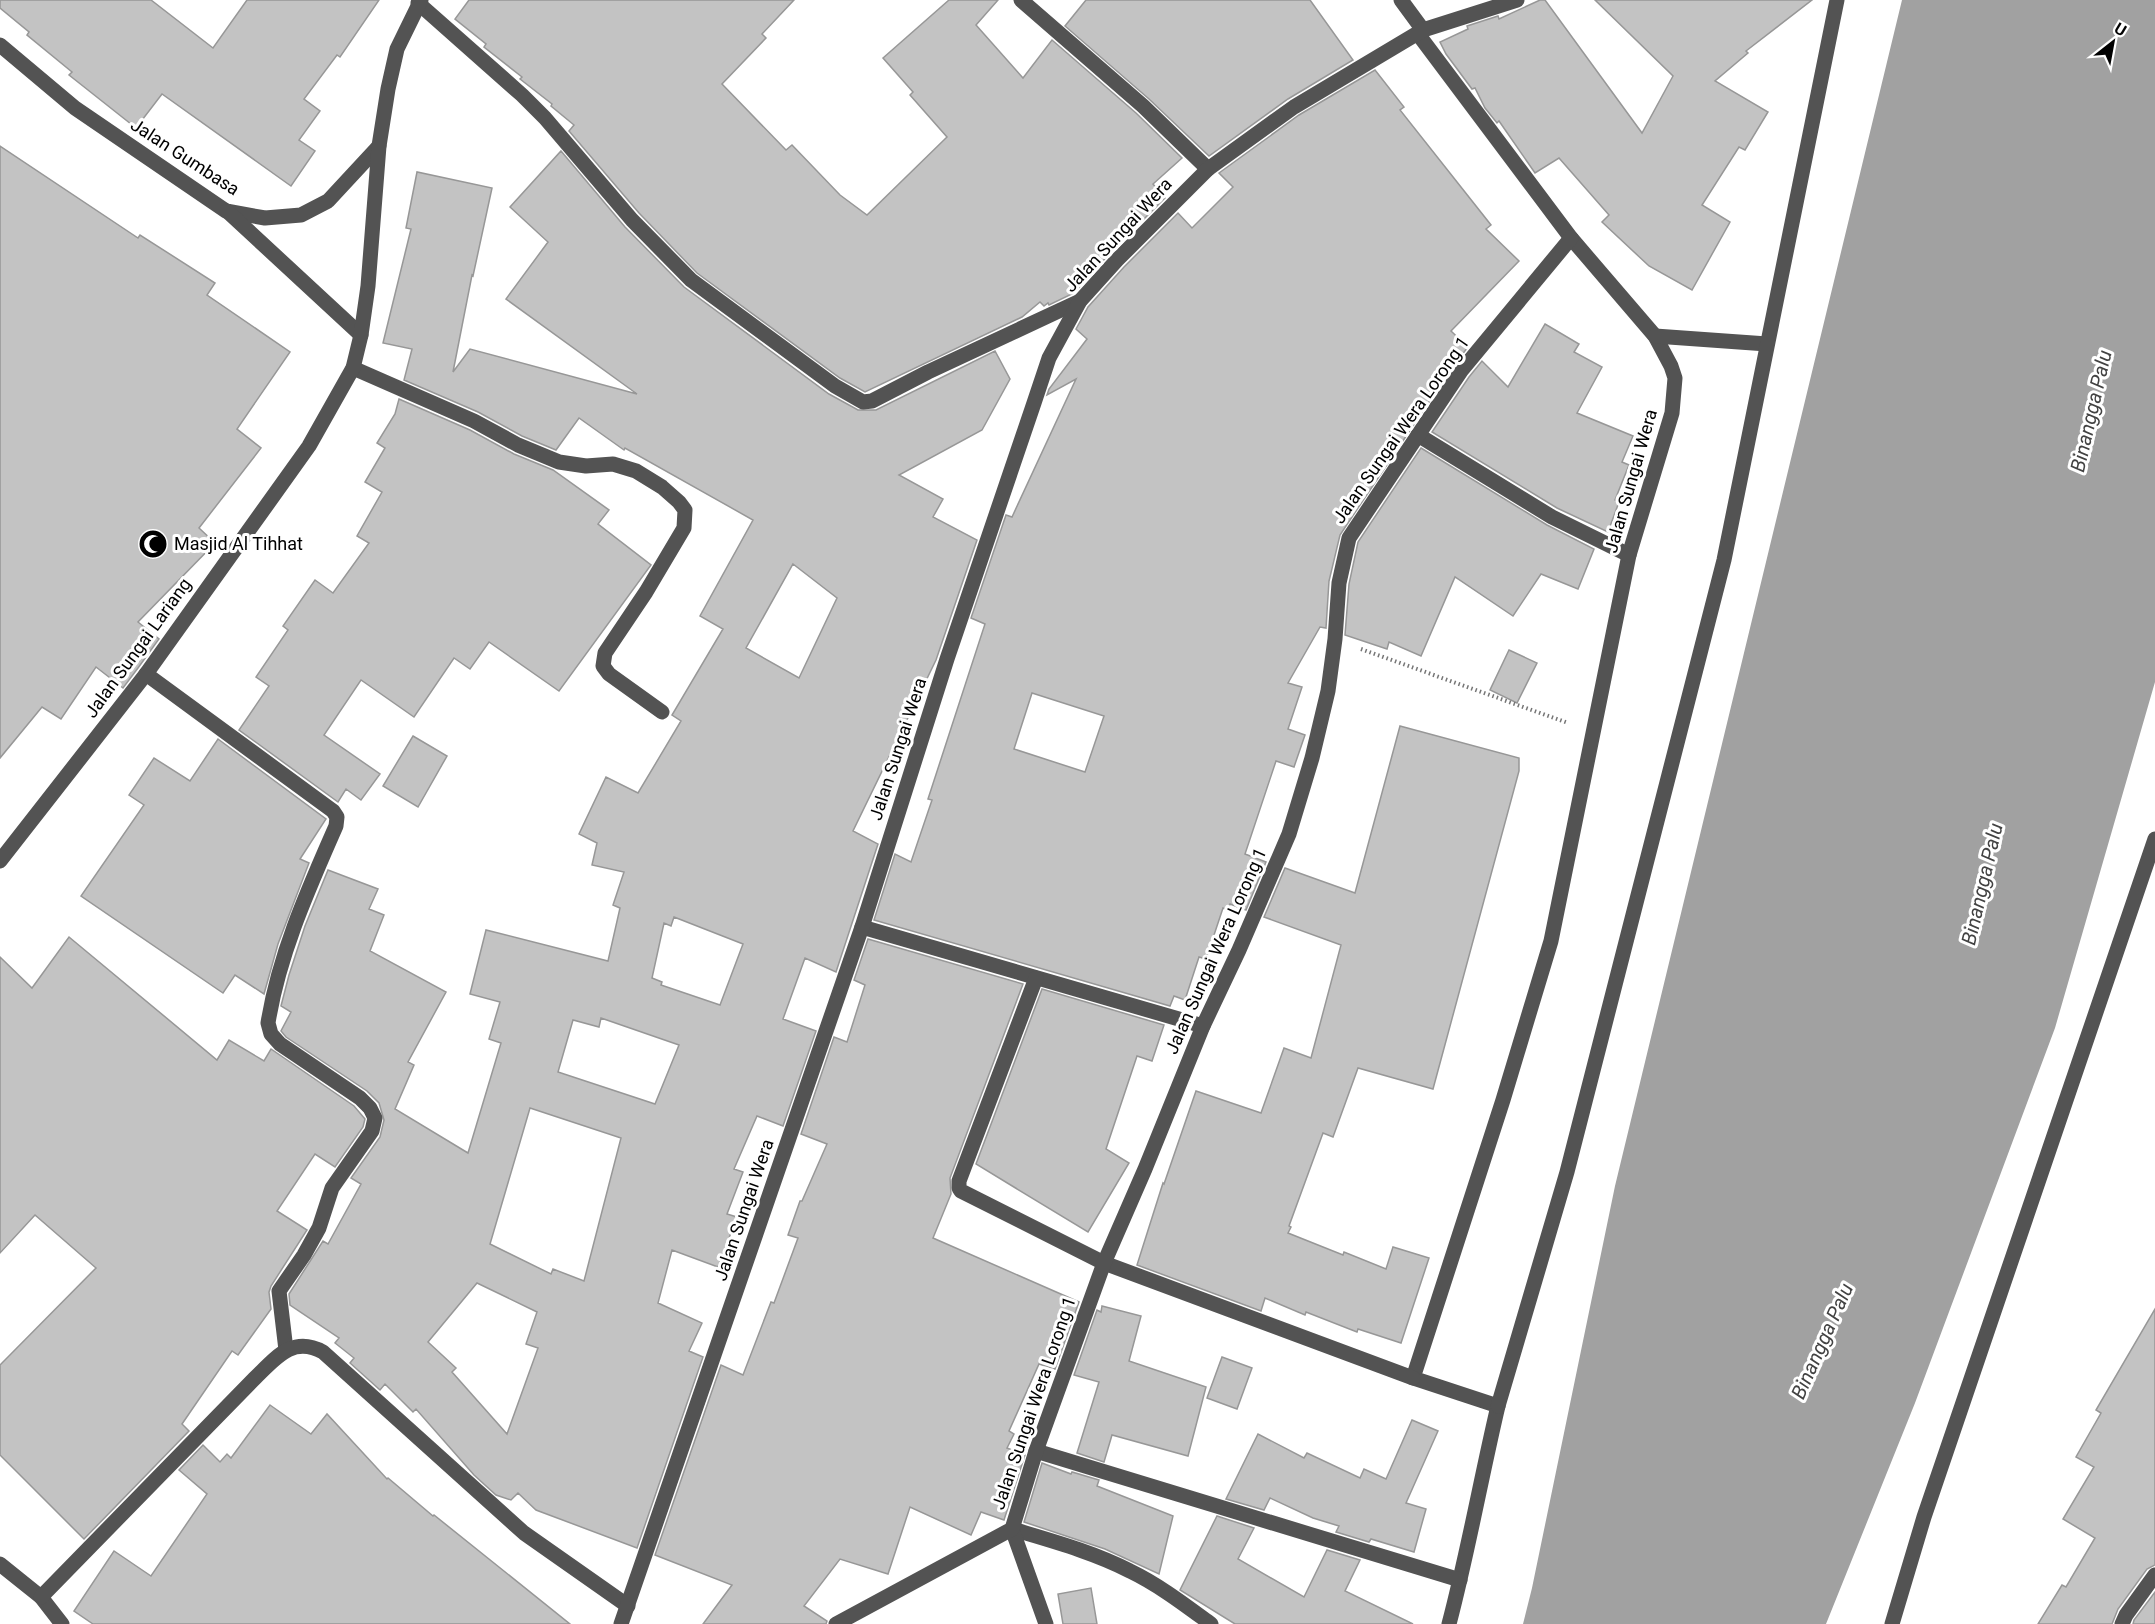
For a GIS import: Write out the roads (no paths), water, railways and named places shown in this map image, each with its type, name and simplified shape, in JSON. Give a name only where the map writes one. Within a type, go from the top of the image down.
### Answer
[{"type":"street","points":[[1021,0],[1143,106],[1208,169]]},
{"type":"street","name":"Jalan Sungai Wera","points":[[1401,0],[1420,32],[1571,238],[1655,336],[1675,378],[1672,413],[1629,555],[1551,941],[1503,1100],[1413,1378]]},
{"type":"street","name":"Jalan Sungai Wera","points":[[621,1624],[862,927],[947,659],[1046,366],[1080,301],[1116,260],[1208,169],[1294,107],[1420,32],[1517,0]]},
{"type":"street","points":[[1449,1624],[1498,1406],[1567,1172],[1724,560],[1838,0]]},
{"type":"street","points":[[379,146],[397,50],[419,2],[545,118],[632,220],[691,280],[855,399],[863,402],[881,398],[928,372],[1080,301]]},
{"type":"street","name":"Jalan Gumbasa","points":[[0,45],[75,108],[226,211],[265,218],[301,215],[328,201],[379,146]]},
{"type":"street","name":"Jalan Sungai Lariang","points":[[0,861],[146,674],[309,446],[353,368],[362,335],[368,286],[379,146]]},
{"type":"street","points":[[226,211],[362,335]]},
{"type":"street","name":"Jalan Sungai Wera Lorong 1","points":[[836,1624],[1012,1529],[1036,1451],[1104,1263],[1203,1026],[1289,834],[1312,758],[1325,702],[1335,639],[1339,584],[1349,538],[1461,371],[1571,238]]},
{"type":"street","points":[[1655,336],[1767,344]]},
{"type":"street","points":[[353,368],[474,421],[518,445],[559,462],[586,466],[613,464],[636,471],[662,486],[680,502],[685,510],[684,528],[646,592],[605,653],[603,660],[603,666],[609,674],[662,712]]},
{"type":"street","points":[[1418,435],[1552,517],[1629,555]]},
{"type":"street","points":[[146,674],[333,811],[337,817],[336,826],[297,917],[268,1023],[271,1034],[280,1044],[360,1098],[370,1108],[375,1118],[372,1131],[332,1188],[319,1228],[304,1255],[279,1291],[286,1350]]},
{"type":"street","points":[[1892,1624],[1924,1517],[2155,839]]},
{"type":"street","points":[[862,927],[1203,1026]]},
{"type":"street","points":[[1036,978],[959,1181],[959,1188],[1104,1263],[1413,1378],[1498,1406]]},
{"type":"street","points":[[41,1597],[254,1379],[286,1350],[293,1347],[313,1346],[323,1352],[524,1533],[628,1606]]},
{"type":"street","points":[[1036,1451],[1460,1580]]},
{"type":"street","points":[[1012,1529],[1046,1624]]},
{"type":"street","points":[[1012,1529],[1103,1558],[1132,1571],[1211,1624]]},
{"type":"street","points":[[0,1564],[41,1597],[62,1624]]},
{"type":"street","points":[[2122,1624],[2155,1575]]},
{"type":"water","name":"Binangga Palu","points":[[1902,0],[2155,0],[2155,682],[2055,1028],[1915,1403],[1826,1624],[1523,1624],[1615,1186]]},
{"type":"place","name":"Masjid Al Tihhat","points":[[153,544]]}]
